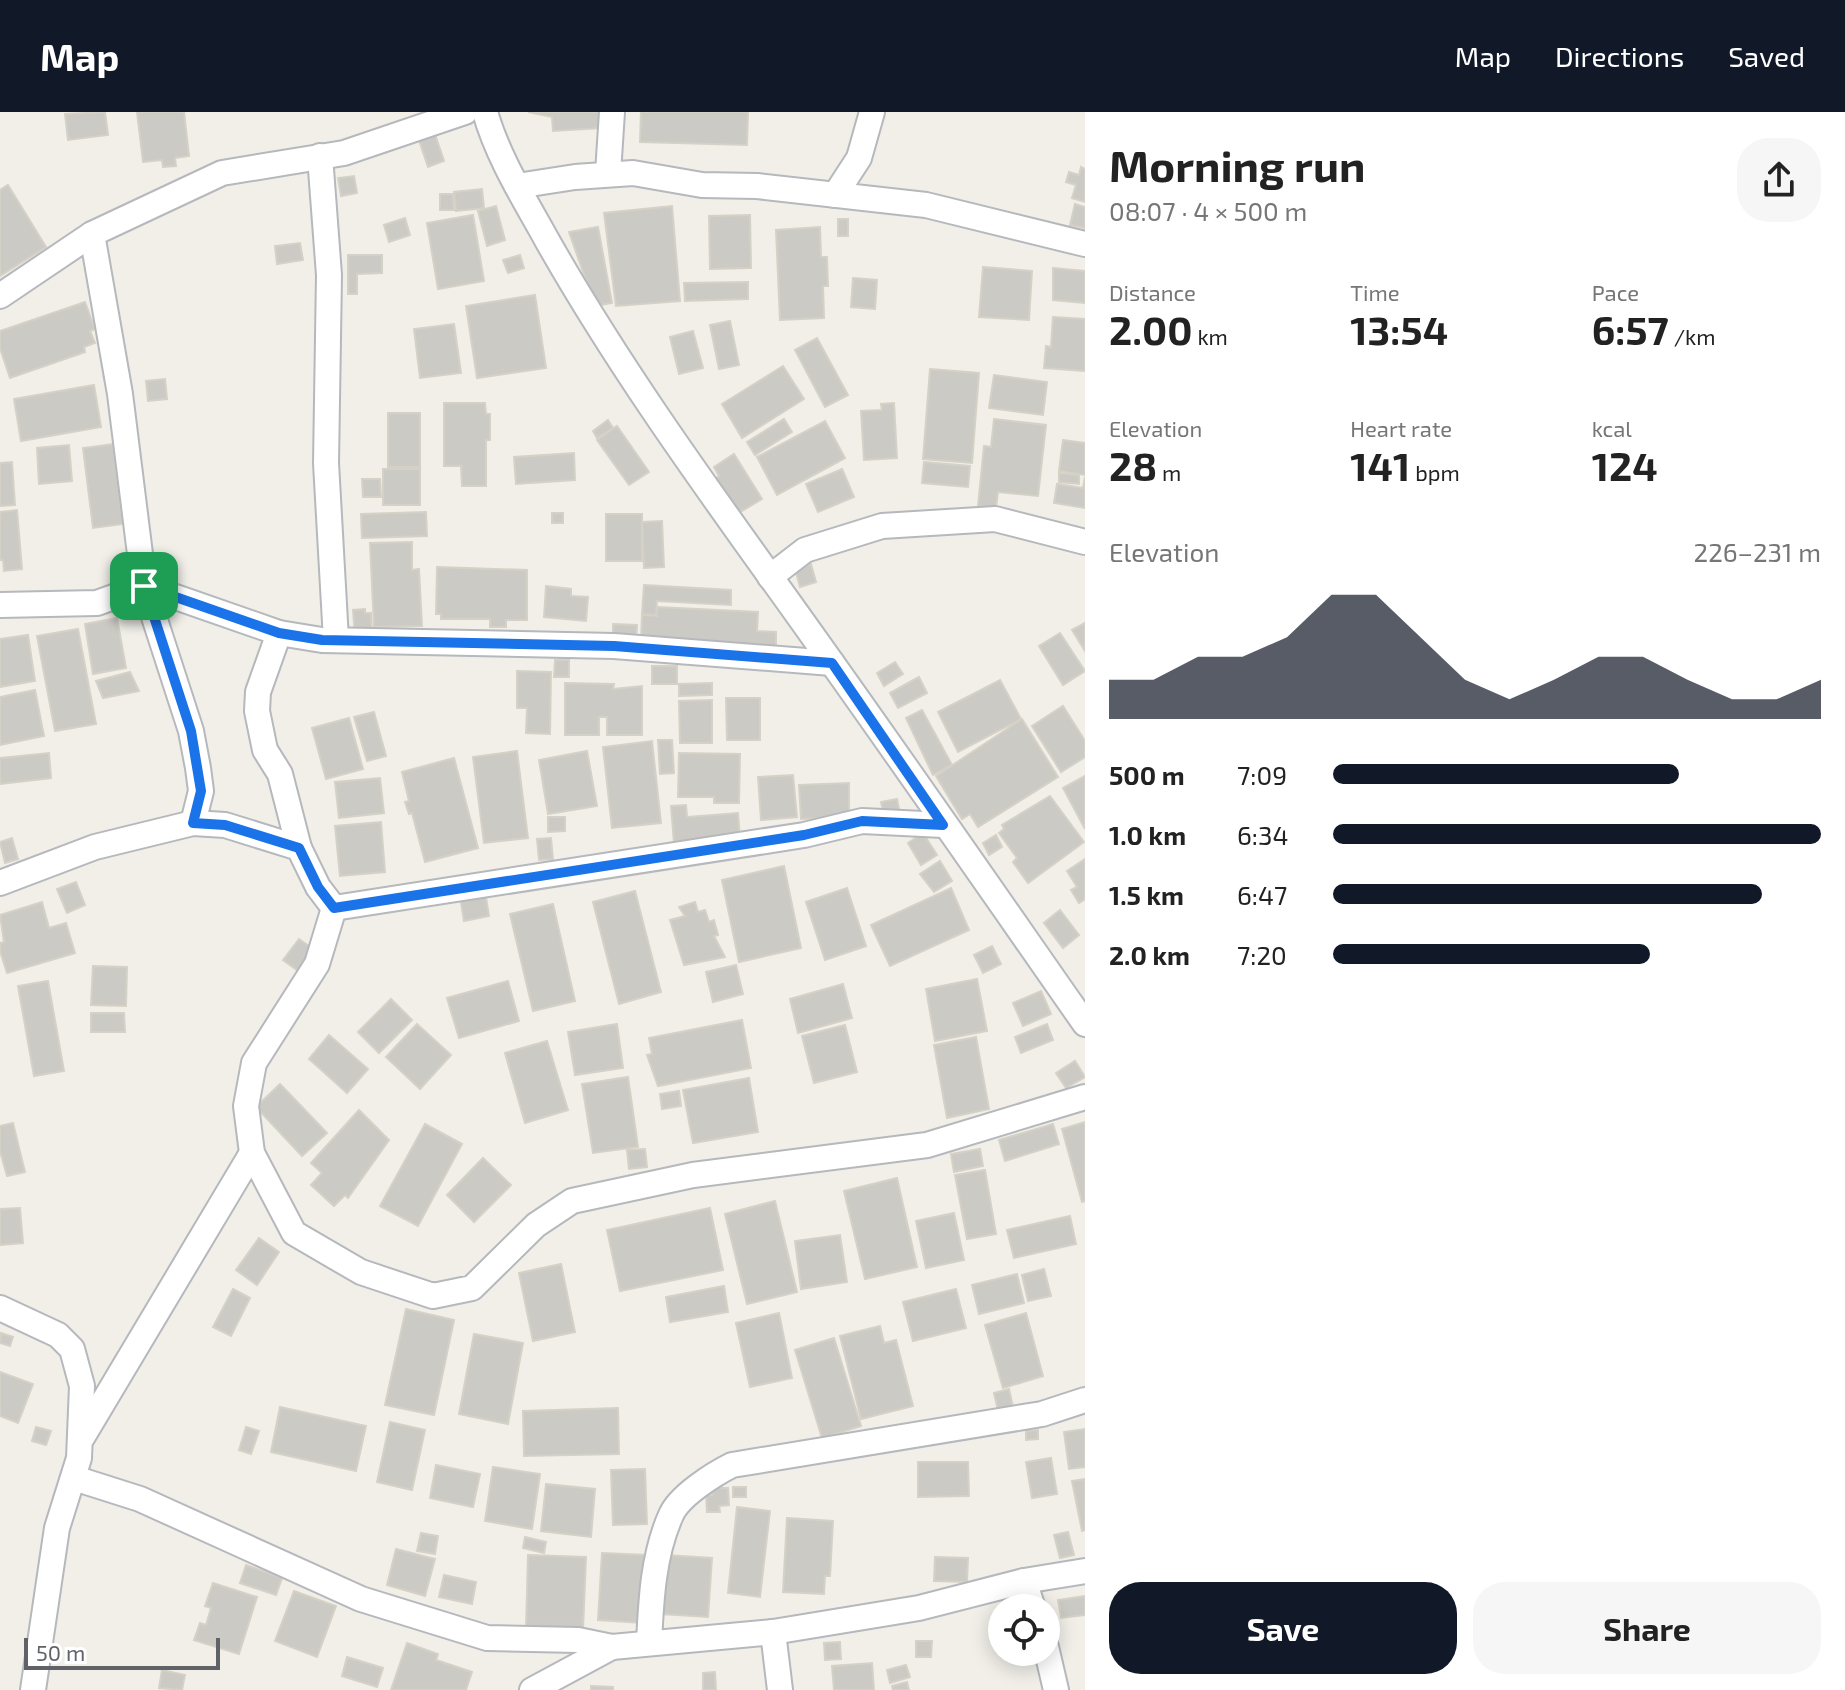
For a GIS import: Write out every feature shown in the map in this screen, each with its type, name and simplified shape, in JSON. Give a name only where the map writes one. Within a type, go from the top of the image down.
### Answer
[{"type":"street","points":[[0,296],[92,234],[222,173],[344,153],[465,112]]},
{"type":"street","points":[[485,112],[492,137],[517,186],[583,303],[708,495],[832,663],[1085,1024]]},
{"type":"street","points":[[608,173],[612,112]]},
{"type":"street","points":[[835,195],[859,158],[872,112]]},
{"type":"street","points":[[320,156],[329,275],[326,463],[336,640]]},
{"type":"street","points":[[517,186],[608,173],[835,195],[926,205],[1085,244]]},
{"type":"street","points":[[92,234],[120,394],[144,586],[191,731],[201,791],[193,823]]},
{"type":"street","points":[[770,577],[805,550],[882,526],[995,519],[1085,542]]},
{"type":"street","points":[[0,605],[97,603],[144,586],[279,633],[336,640],[614,646],[832,663]]},
{"type":"street","points":[[279,633],[258,692],[257,711],[265,750],[280,774],[299,848],[318,887],[334,908]]},
{"type":"street","points":[[334,908],[804,835],[862,821],[943,825]]},
{"type":"street","points":[[0,883],[95,847],[193,823],[225,825],[299,848]]},
{"type":"street","points":[[334,908],[317,964],[254,1063],[246,1106],[252,1153],[294,1233],[361,1272],[433,1296],[472,1288],[536,1225],[572,1201],[693,1175],[927,1145],[1085,1097]]},
{"type":"street","points":[[82,1438],[252,1153]]},
{"type":"street","points":[[0,1308],[58,1335],[72,1349],[82,1386],[82,1438],[74,1478],[57,1528],[33,1690]]},
{"type":"street","points":[[649,1643],[651,1596],[671,1513],[709,1476],[732,1465],[1042,1414],[1085,1400]]},
{"type":"street","points":[[74,1478],[140,1499],[361,1599],[487,1638],[578,1640],[612,1647],[773,1632],[919,1608],[1024,1581],[1085,1571]]},
{"type":"street","points":[[1024,1581],[1028,1594]]},
{"type":"street","points":[[773,1632],[780,1690]]},
{"type":"street","points":[[532,1690],[612,1647]]},
{"type":"street","points":[[1050,1666],[1056,1690]]},
{"type":"building","points":[[105,112],[108,135],[68,140],[65,114]]},
{"type":"building","points":[[137,112],[184,112],[189,156],[175,158],[176,166],[163,167],[162,160],[143,162]]},
{"type":"building","points":[[528,112],[600,112],[601,128],[553,131],[552,117]]},
{"type":"building","points":[[641,112],[748,112],[747,145],[640,142]]},
{"type":"building","points":[[435,134],[444,161],[428,167],[419,140]]},
{"type":"building","points":[[1081,167],[1085,169],[1085,202],[1072,198],[1076,185],[1066,182],[1069,172],[1079,175]]},
{"type":"building","points":[[354,176],[357,193],[341,196],[338,178]]},
{"type":"building","points":[[8,185],[46,247],[0,276],[0,190]]},
{"type":"building","points":[[482,189],[484,208],[456,211],[454,192]]},
{"type":"building","points":[[440,194],[453,194],[454,210],[440,210]]},
{"type":"building","points":[[1075,204],[1085,207],[1085,228],[1070,225]]},
{"type":"building","points":[[496,206],[505,240],[487,246],[478,211]]},
{"type":"building","points":[[672,206],[680,301],[616,306],[604,213]]},
{"type":"building","points":[[473,215],[484,281],[438,289],[427,223]]},
{"type":"building","points":[[750,215],[751,268],[710,269],[709,216]]},
{"type":"building","points":[[405,218],[410,235],[389,242],[384,225]]},
{"type":"building","points":[[838,219],[848,219],[848,236],[838,236]]},
{"type":"building","points":[[598,227],[612,303],[595,306],[569,232]]},
{"type":"building","points":[[820,227],[821,257],[827,257],[828,286],[823,286],[824,318],[780,320],[776,230]]},
{"type":"building","points":[[300,243],[303,260],[277,264],[275,246]]},
{"type":"building","points":[[348,255],[382,255],[382,273],[357,274],[357,294],[348,294]]},
{"type":"building","points":[[520,255],[524,268],[508,273],[503,260]]},
{"type":"building","points":[[983,267],[1032,271],[1029,320],[979,317]]},
{"type":"building","points":[[1053,268],[1085,271],[1085,303],[1053,300]]},
{"type":"building","points":[[853,278],[877,280],[875,309],[851,307]]},
{"type":"building","points":[[748,282],[748,299],[685,301],[684,283]]},
{"type":"building","points":[[535,295],[546,368],[477,378],[466,306]]},
{"type":"building","points":[[85,302],[95,329],[90,331],[95,343],[84,347],[85,352],[10,378],[0,348],[0,331]]},
{"type":"building","points":[[1053,317],[1085,319],[1085,371],[1044,368],[1046,346],[1051,347]]},
{"type":"building","points":[[730,321],[739,365],[719,369],[710,325]]},
{"type":"building","points":[[454,324],[461,373],[420,378],[414,329]]},
{"type":"building","points":[[693,331],[703,368],[679,374],[670,337]]},
{"type":"building","points":[[817,338],[848,395],[825,407],[795,350]]},
{"type":"building","points":[[783,366],[804,399],[742,438],[722,404]]},
{"type":"building","points":[[930,369],[979,373],[972,463],[923,459]]},
{"type":"building","points":[[994,375],[1047,382],[1043,415],[989,408]]},
{"type":"building","points":[[165,379],[167,399],[148,401],[146,381]]},
{"type":"building","points":[[94,385],[101,427],[21,441],[14,399]]},
{"type":"building","points":[[444,403],[485,403],[486,414],[490,414],[490,440],[486,440],[486,486],[462,486],[461,466],[444,466]]},
{"type":"building","points":[[894,403],[897,458],[864,460],[861,411],[882,410],[881,404]]},
{"type":"building","points":[[388,413],[420,413],[420,467],[388,467]]},
{"type":"building","points":[[784,419],[792,432],[755,455],[747,442]]},
{"type":"building","points":[[994,419],[1046,425],[1038,496],[998,492],[996,508],[978,506],[984,446],[991,447]]},
{"type":"building","points":[[608,420],[613,428],[597,438],[593,431]]},
{"type":"building","points":[[825,421],[845,458],[777,495],[757,457]]},
{"type":"building","points":[[617,426],[649,472],[629,485],[597,440]]},
{"type":"building","points":[[1063,440],[1085,443],[1085,475],[1059,471]]},
{"type":"building","points":[[113,444],[123,524],[93,528],[83,448]]},
{"type":"building","points":[[69,445],[72,481],[39,484],[37,448]]},
{"type":"building","points":[[574,453],[575,480],[516,484],[514,457]]},
{"type":"building","points":[[734,454],[762,499],[737,514],[715,479],[719,476],[714,467]]},
{"type":"building","points":[[12,462],[15,505],[0,506],[0,463]]},
{"type":"building","points":[[924,462],[970,466],[968,487],[922,483]]},
{"type":"building","points":[[383,469],[420,469],[420,505],[383,505]]},
{"type":"building","points":[[842,469],[854,497],[818,512],[806,484]]},
{"type":"building","points":[[1059,473],[1079,475],[1079,484],[1059,482]]},
{"type":"building","points":[[1085,477],[1085,508],[1054,503],[1057,484],[1083,488]]},
{"type":"building","points":[[362,479],[380,479],[381,497],[363,497]]},
{"type":"building","points":[[17,510],[22,569],[4,571],[3,560],[0,560],[0,512]]},
{"type":"building","points":[[426,512],[427,536],[362,538],[361,514]]},
{"type":"building","points":[[552,513],[563,513],[563,523],[552,523]]},
{"type":"building","points":[[606,514],[642,514],[642,561],[606,561]]},
{"type":"building","points":[[662,521],[664,567],[644,568],[642,522]]},
{"type":"building","points":[[412,542],[412,570],[419,569],[422,626],[374,627],[370,543]]},
{"type":"building","points":[[811,564],[816,582],[800,587],[795,569]]},
{"type":"building","points":[[437,567],[527,570],[527,620],[506,620],[506,627],[490,627],[490,619],[441,619],[441,614],[436,614]]},
{"type":"building","points":[[644,585],[731,590],[731,605],[657,601],[656,615],[642,614]]},
{"type":"building","points":[[546,586],[571,589],[571,596],[588,597],[586,621],[544,617]]},
{"type":"building","points":[[657,607],[758,612],[757,631],[776,632],[776,649],[641,642],[642,615],[657,616]]},
{"type":"building","points":[[365,609],[365,613],[371,613],[372,636],[355,637],[353,610]]},
{"type":"building","points":[[117,618],[126,668],[93,674],[85,624]]},
{"type":"building","points":[[1085,623],[1085,651],[1072,630]]},
{"type":"building","points":[[613,624],[637,625],[636,640],[613,640]]},
{"type":"building","points":[[78,629],[96,724],[55,731],[37,636]]},
{"type":"building","points":[[1060,633],[1085,671],[1063,685],[1039,646]]},
{"type":"building","points":[[28,635],[35,681],[0,687],[0,639]]},
{"type":"building","points":[[555,660],[569,660],[569,677],[554,677]]},
{"type":"building","points":[[895,662],[903,674],[884,686],[877,673]]},
{"type":"building","points":[[652,666],[677,666],[677,684],[652,684]]},
{"type":"building","points":[[517,671],[551,672],[550,734],[526,733],[527,708],[517,708]]},
{"type":"building","points":[[130,672],[139,691],[103,698],[96,681]]},
{"type":"building","points":[[919,677],[927,693],[898,708],[890,693]]},
{"type":"building","points":[[1000,680],[1021,719],[958,752],[938,712]]},
{"type":"building","points":[[565,683],[614,684],[613,689],[642,686],[642,735],[607,735],[607,717],[599,717],[599,735],[565,735]]},
{"type":"building","points":[[712,683],[712,695],[679,696],[679,684]]},
{"type":"building","points":[[35,690],[44,736],[0,745],[0,697]]},
{"type":"building","points":[[726,698],[760,698],[760,740],[727,740]]},
{"type":"building","points":[[712,700],[712,743],[680,743],[679,701]]},
{"type":"building","points":[[1063,706],[1085,741],[1085,757],[1061,772],[1032,726]]},
{"type":"building","points":[[922,710],[952,765],[933,775],[906,718]]},
{"type":"building","points":[[374,712],[386,756],[367,761],[354,717]]},
{"type":"building","points":[[349,718],[363,769],[326,779],[312,728]]},
{"type":"building","points":[[1022,719],[1058,777],[978,827],[970,814],[962,819],[936,776]]},
{"type":"building","points":[[658,740],[672,740],[674,773],[660,774]]},
{"type":"building","points":[[652,741],[661,823],[612,828],[603,747]]},
{"type":"building","points":[[517,751],[528,838],[484,843],[473,757]]},
{"type":"building","points":[[587,751],[597,806],[548,814],[539,760]]},
{"type":"building","points":[[49,753],[51,778],[0,784],[0,758]]},
{"type":"building","points":[[679,753],[740,754],[739,803],[714,803],[714,797],[678,797]]},
{"type":"building","points":[[454,758],[478,848],[425,862],[412,813],[409,814],[405,802],[409,801],[402,772]]},
{"type":"building","points":[[793,775],[797,817],[761,820],[758,777]]},
{"type":"building","points":[[1085,776],[1085,829],[1063,788]]},
{"type":"building","points":[[380,778],[384,813],[339,818],[335,782]]},
{"type":"building","points":[[849,783],[849,817],[801,819],[799,785]]},
{"type":"building","points":[[1050,796],[1084,842],[1028,883],[1013,862],[1017,858],[999,833],[1004,829],[1002,825]]},
{"type":"building","points":[[897,799],[900,814],[884,816],[881,802]]},
{"type":"building","points":[[686,805],[687,817],[738,813],[740,838],[674,843],[671,806]]},
{"type":"building","points":[[548,817],[565,817],[565,831],[548,832]]},
{"type":"building","points":[[381,822],[385,872],[340,876],[335,826]]},
{"type":"building","points":[[923,833],[937,855],[921,865],[908,843]]},
{"type":"building","points":[[996,835],[1002,847],[989,855],[983,843]]},
{"type":"building","points":[[12,838],[18,859],[5,863],[0,842]]},
{"type":"building","points":[[551,838],[553,859],[539,860],[537,839]]},
{"type":"building","points":[[1085,859],[1085,899],[1079,903],[1071,890],[1077,887],[1067,871]]},
{"type":"building","points":[[940,861],[952,881],[934,892],[920,874]]},
{"type":"building","points":[[784,866],[801,948],[739,962],[722,880]]},
{"type":"building","points":[[76,882],[85,905],[67,913],[57,889]]},
{"type":"building","points":[[847,888],[866,946],[825,960],[806,902]]},
{"type":"building","points":[[951,888],[969,930],[890,966],[871,925]]},
{"type":"building","points":[[485,891],[489,916],[464,921],[460,896]]},
{"type":"building","points":[[635,891],[661,992],[619,1004],[593,902]]},
{"type":"building","points":[[42,902],[49,928],[66,923],[75,953],[7,973],[0,951],[0,943],[4,942],[0,915]]},
{"type":"building","points":[[695,902],[698,912],[705,910],[709,922],[714,920],[718,935],[714,936],[725,957],[684,965],[670,920],[685,916],[679,907]]},
{"type":"building","points":[[553,904],[575,1001],[533,1011],[510,914]]},
{"type":"building","points":[[1060,910],[1079,935],[1063,948],[1044,923]]},
{"type":"building","points":[[299,939],[316,951],[301,973],[283,960]]},
{"type":"building","points":[[992,946],[1001,964],[983,973],[974,955]]},
{"type":"building","points":[[736,965],[743,994],[713,1002],[706,972]]},
{"type":"building","points":[[93,966],[127,967],[126,1006],[91,1005]]},
{"type":"building","points":[[977,979],[987,1031],[935,1041],[926,989]]},
{"type":"building","points":[[48,981],[64,1071],[34,1076],[18,986]]},
{"type":"building","points":[[508,981],[519,1021],[459,1038],[447,998]]},
{"type":"building","points":[[843,984],[852,1018],[798,1033],[790,999]]},
{"type":"building","points":[[1041,991],[1051,1014],[1023,1026],[1013,1003]]},
{"type":"building","points":[[391,999],[412,1020],[379,1053],[358,1032]]},
{"type":"building","points":[[91,1013],[124,1013],[125,1032],[91,1032]]},
{"type":"building","points":[[742,1020],[751,1068],[658,1086],[647,1055],[652,1054],[649,1038]]},
{"type":"building","points":[[417,1024],[451,1055],[420,1089],[386,1057]]},
{"type":"building","points":[[617,1024],[623,1068],[575,1075],[568,1032]]},
{"type":"building","points":[[1047,1024],[1053,1040],[1021,1053],[1015,1037]]},
{"type":"building","points":[[845,1025],[857,1072],[814,1083],[802,1036]]},
{"type":"building","points":[[329,1035],[368,1069],[347,1093],[309,1059]]},
{"type":"building","points":[[976,1037],[989,1109],[947,1118],[934,1045]]},
{"type":"building","points":[[547,1041],[568,1110],[525,1123],[505,1053]]},
{"type":"building","points":[[1075,1061],[1085,1077],[1066,1088],[1056,1073]]},
{"type":"building","points":[[628,1077],[638,1147],[593,1153],[582,1084]]},
{"type":"building","points":[[749,1078],[758,1132],[693,1143],[683,1090]]},
{"type":"building","points":[[280,1084],[327,1133],[302,1156],[256,1107]]},
{"type":"building","points":[[679,1091],[681,1106],[662,1109],[660,1094]]},
{"type":"building","points":[[359,1110],[389,1140],[348,1198],[345,1195],[334,1206],[311,1185],[322,1173],[311,1163]]},
{"type":"building","points":[[1085,1122],[1085,1201],[1082,1202],[1062,1129]]},
{"type":"building","points":[[13,1123],[25,1172],[7,1176],[0,1151],[0,1126]]},
{"type":"building","points":[[425,1124],[462,1144],[418,1226],[380,1206]]},
{"type":"building","points":[[1053,1124],[1059,1144],[1005,1161],[999,1140]]},
{"type":"building","points":[[645,1149],[647,1167],[629,1169],[627,1150]]},
{"type":"building","points":[[980,1149],[983,1166],[954,1172],[951,1154]]},
{"type":"building","points":[[483,1158],[511,1185],[474,1222],[447,1195]]},
{"type":"building","points":[[985,1170],[996,1234],[967,1239],[955,1175]]},
{"type":"building","points":[[897,1178],[917,1267],[865,1279],[844,1191]]},
{"type":"building","points":[[775,1201],[797,1292],[747,1304],[725,1214]]},
{"type":"building","points":[[20,1208],[23,1243],[0,1245],[0,1209]]},
{"type":"building","points":[[710,1208],[723,1270],[620,1291],[607,1230]]},
{"type":"building","points":[[954,1213],[964,1260],[926,1268],[916,1221]]},
{"type":"building","points":[[1070,1216],[1076,1244],[1014,1258],[1007,1230]]},
{"type":"building","points":[[840,1235],[847,1282],[801,1289],[795,1241]]},
{"type":"building","points":[[259,1238],[279,1252],[257,1285],[236,1270]]},
{"type":"building","points":[[561,1264],[575,1332],[533,1341],[519,1273]]},
{"type":"building","points":[[1044,1269],[1051,1296],[1028,1301],[1022,1275]]},
{"type":"building","points":[[1017,1274],[1024,1303],[979,1314],[972,1285]]},
{"type":"building","points":[[724,1286],[728,1312],[670,1322],[666,1297]]},
{"type":"building","points":[[233,1289],[250,1298],[231,1336],[213,1327]]},
{"type":"building","points":[[956,1289],[966,1328],[913,1341],[903,1302]]},
{"type":"building","points":[[406,1309],[454,1320],[434,1415],[385,1405]]},
{"type":"building","points":[[779,1313],[792,1378],[750,1387],[736,1323]]},
{"type":"building","points":[[1026,1313],[1043,1376],[1003,1388],[985,1325]]},
{"type":"building","points":[[880,1326],[884,1343],[896,1340],[913,1406],[861,1419],[840,1336]]},
{"type":"building","points":[[1,1333],[13,1337],[10,1346],[0,1343]]},
{"type":"building","points":[[474,1334],[523,1343],[508,1424],[459,1414]]},
{"type":"building","points":[[834,1338],[861,1426],[822,1438],[795,1350]]},
{"type":"building","points":[[0,1372],[33,1384],[18,1423],[0,1416]]},
{"type":"building","points":[[1009,1389],[1013,1407],[998,1411],[994,1393]]},
{"type":"building","points":[[280,1407],[366,1426],[356,1471],[271,1452]]},
{"type":"building","points":[[618,1408],[619,1454],[524,1456],[523,1411]]},
{"type":"building","points":[[390,1422],[425,1430],[412,1490],[377,1482]]},
{"type":"building","points":[[36,1427],[51,1431],[46,1445],[32,1441]]},
{"type":"building","points":[[246,1427],[259,1431],[251,1454],[239,1450]]},
{"type":"building","points":[[1085,1429],[1085,1467],[1069,1469],[1064,1432]]},
{"type":"building","points":[[1038,1430],[1038,1439],[1026,1440],[1026,1431]]},
{"type":"building","points":[[1051,1458],[1057,1494],[1032,1498],[1026,1462]]},
{"type":"building","points":[[918,1462],[968,1462],[969,1496],[918,1497]]},
{"type":"building","points":[[436,1465],[480,1474],[473,1507],[430,1498]]},
{"type":"building","points":[[493,1467],[540,1474],[532,1529],[485,1521]]},
{"type":"building","points":[[645,1469],[647,1524],[613,1525],[611,1470]]},
{"type":"building","points":[[1085,1479],[1085,1530],[1082,1531],[1072,1481]]},
{"type":"building","points":[[712,1483],[722,1483],[722,1488],[728,1488],[729,1505],[719,1506],[720,1512],[707,1512],[706,1495],[712,1495]]},
{"type":"building","points":[[546,1484],[595,1489],[591,1537],[541,1531]]},
{"type":"building","points":[[733,1487],[746,1487],[746,1497],[733,1497]]},
{"type":"building","points":[[737,1507],[770,1511],[760,1597],[728,1593]]},
{"type":"building","points":[[787,1518],[833,1521],[830,1576],[825,1576],[824,1594],[783,1592]]},
{"type":"building","points":[[1068,1532],[1074,1555],[1060,1558],[1054,1535]]},
{"type":"building","points":[[421,1533],[438,1536],[435,1554],[417,1551]]},
{"type":"building","points":[[525,1537],[546,1542],[544,1553],[523,1548]]},
{"type":"building","points":[[396,1549],[435,1559],[425,1596],[387,1585]]},
{"type":"building","points":[[602,1553],[646,1555],[642,1623],[598,1620]]},
{"type":"building","points":[[528,1555],[586,1557],[583,1630],[526,1628]]},
{"type":"building","points":[[665,1555],[712,1558],[708,1617],[661,1614]]},
{"type":"building","points":[[935,1557],[968,1558],[967,1582],[934,1581]]},
{"type":"building","points":[[246,1565],[282,1578],[276,1595],[240,1583]]},
{"type":"building","points":[[444,1575],[476,1582],[472,1604],[439,1597]]},
{"type":"building","points":[[213,1583],[257,1597],[239,1654],[194,1640],[200,1623],[206,1625],[211,1608],[205,1606]]},
{"type":"building","points":[[294,1591],[336,1606],[317,1657],[275,1641]]},
{"type":"building","points":[[1085,1596],[1085,1615],[1061,1618],[1060,1600]]},
{"type":"building","points":[[916,1641],[932,1641],[931,1657],[916,1657]]},
{"type":"building","points":[[840,1642],[841,1659],[825,1660],[824,1643]]},
{"type":"building","points":[[407,1643],[438,1654],[436,1660],[472,1672],[466,1690],[391,1690]]},
{"type":"building","points":[[347,1657],[383,1668],[377,1687],[342,1676]]},
{"type":"building","points":[[872,1663],[874,1690],[834,1690],[832,1666]]},
{"type":"building","points":[[906,1665],[910,1677],[890,1683],[887,1670]]},
{"type":"building","points":[[162,1670],[185,1675],[182,1690],[159,1688]]},
{"type":"building","points":[[715,1672],[716,1690],[703,1690],[703,1673]]},
{"type":"building","points":[[907,1682],[909,1690],[893,1690],[892,1686]]},
{"type":"building","points":[[591,1686],[613,1687],[613,1690],[591,1690]]},
{"type":"route","points":[[144,586],[279,633],[322,640],[614,646],[832,663],[943,825],[862,821],[804,835],[334,908],[318,887],[299,848],[225,825],[193,823],[201,791],[191,731],[144,586]]}]
